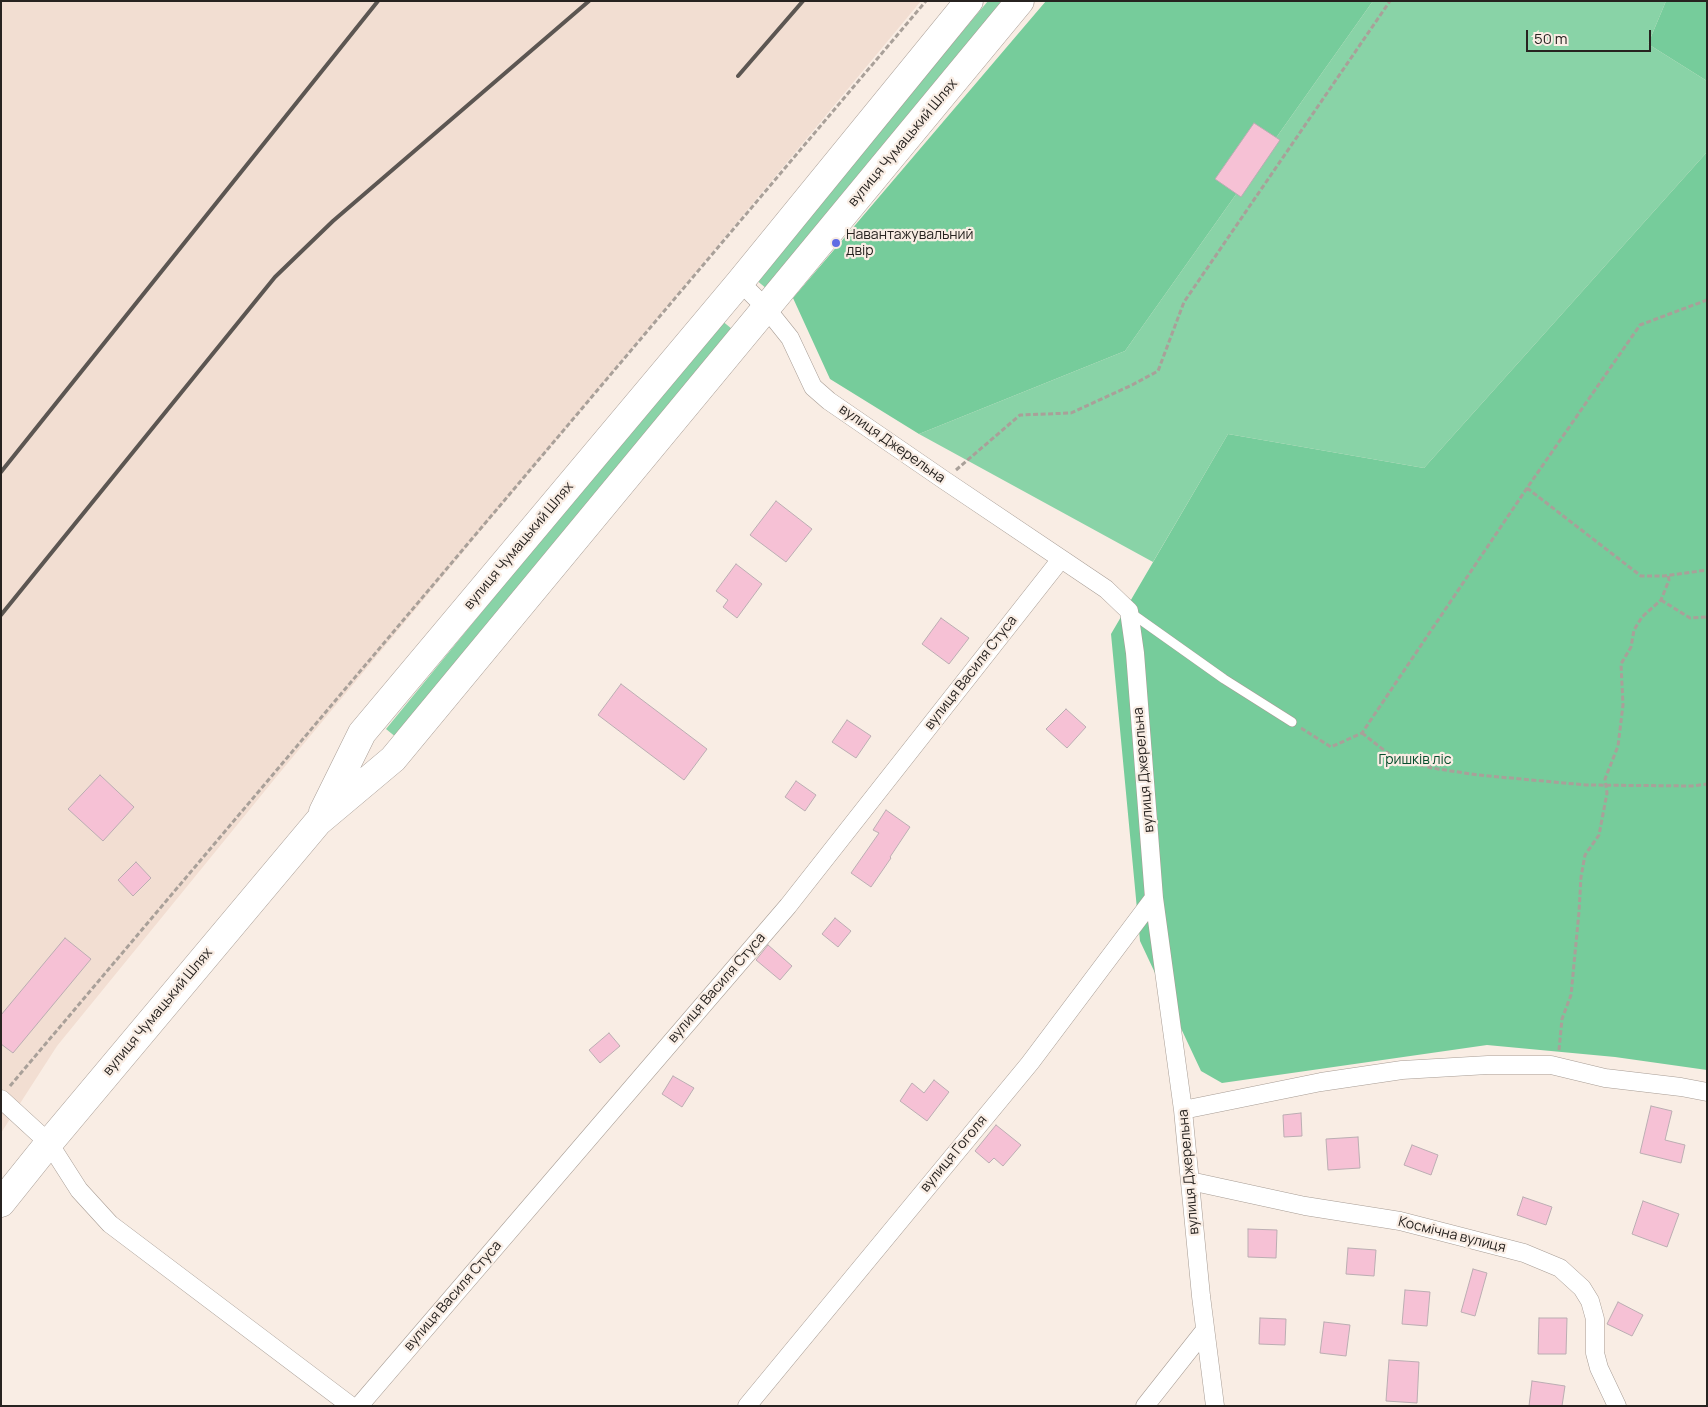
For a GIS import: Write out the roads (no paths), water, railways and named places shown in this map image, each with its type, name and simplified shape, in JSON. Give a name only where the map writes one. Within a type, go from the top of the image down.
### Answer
[{"type":"main road","name":"вулиця Чумацький Шлях","points":[[318,822],[362,733],[740,282],[969,1]]},
{"type":"main road","name":"вулиця Чумацький Шлях","points":[[1,1203],[318,822],[393,759],[1020,1]]},
{"type":"street","points":[[740,282],[766,308]]},
{"type":"street","name":"вулиця Джерельна","points":[[766,308],[790,338],[813,387],[944,480],[1106,589],[1129,611],[1154,898],[1183,1110],[1205,1330],[1215,1406]]},
{"type":"street","name":"вулиця Василя Стуса","points":[[359,1406],[788,906],[1060,558]]},
{"type":"street","name":"вулиця Гоголя","points":[[747,1406],[1030,1063],[1154,898]]},
{"type":"street","points":[[1183,1110],[1320,1082],[1402,1070],[1488,1065],[1551,1065],[1605,1078],[1707,1092]]},
{"type":"street","points":[[4,1094],[49,1143],[79,1190],[110,1224],[351,1406]]},
{"type":"street","name":"Космічна вулиця","points":[[1190,1181],[1305,1206],[1400,1222],[1524,1253],[1560,1268],[1582,1288],[1590,1301],[1594,1319],[1595,1353],[1599,1368],[1618,1406]]},
{"type":"street","points":[[1145,1406],[1205,1330]]},
{"type":"lane","points":[[1129,611],[1224,679],[1292,722]]},
{"type":"railway","points":[[1,472],[378,1]]},
{"type":"railway","points":[[1,615],[275,277],[333,221],[589,1]]},
{"type":"railway","points":[[738,76],[803,1]]},
{"type":"place","name":"Навантажувальний двір","points":[[836,243]]},
{"type":"park label","name":"Гришків ліс","points":[[1415,760]]}]
